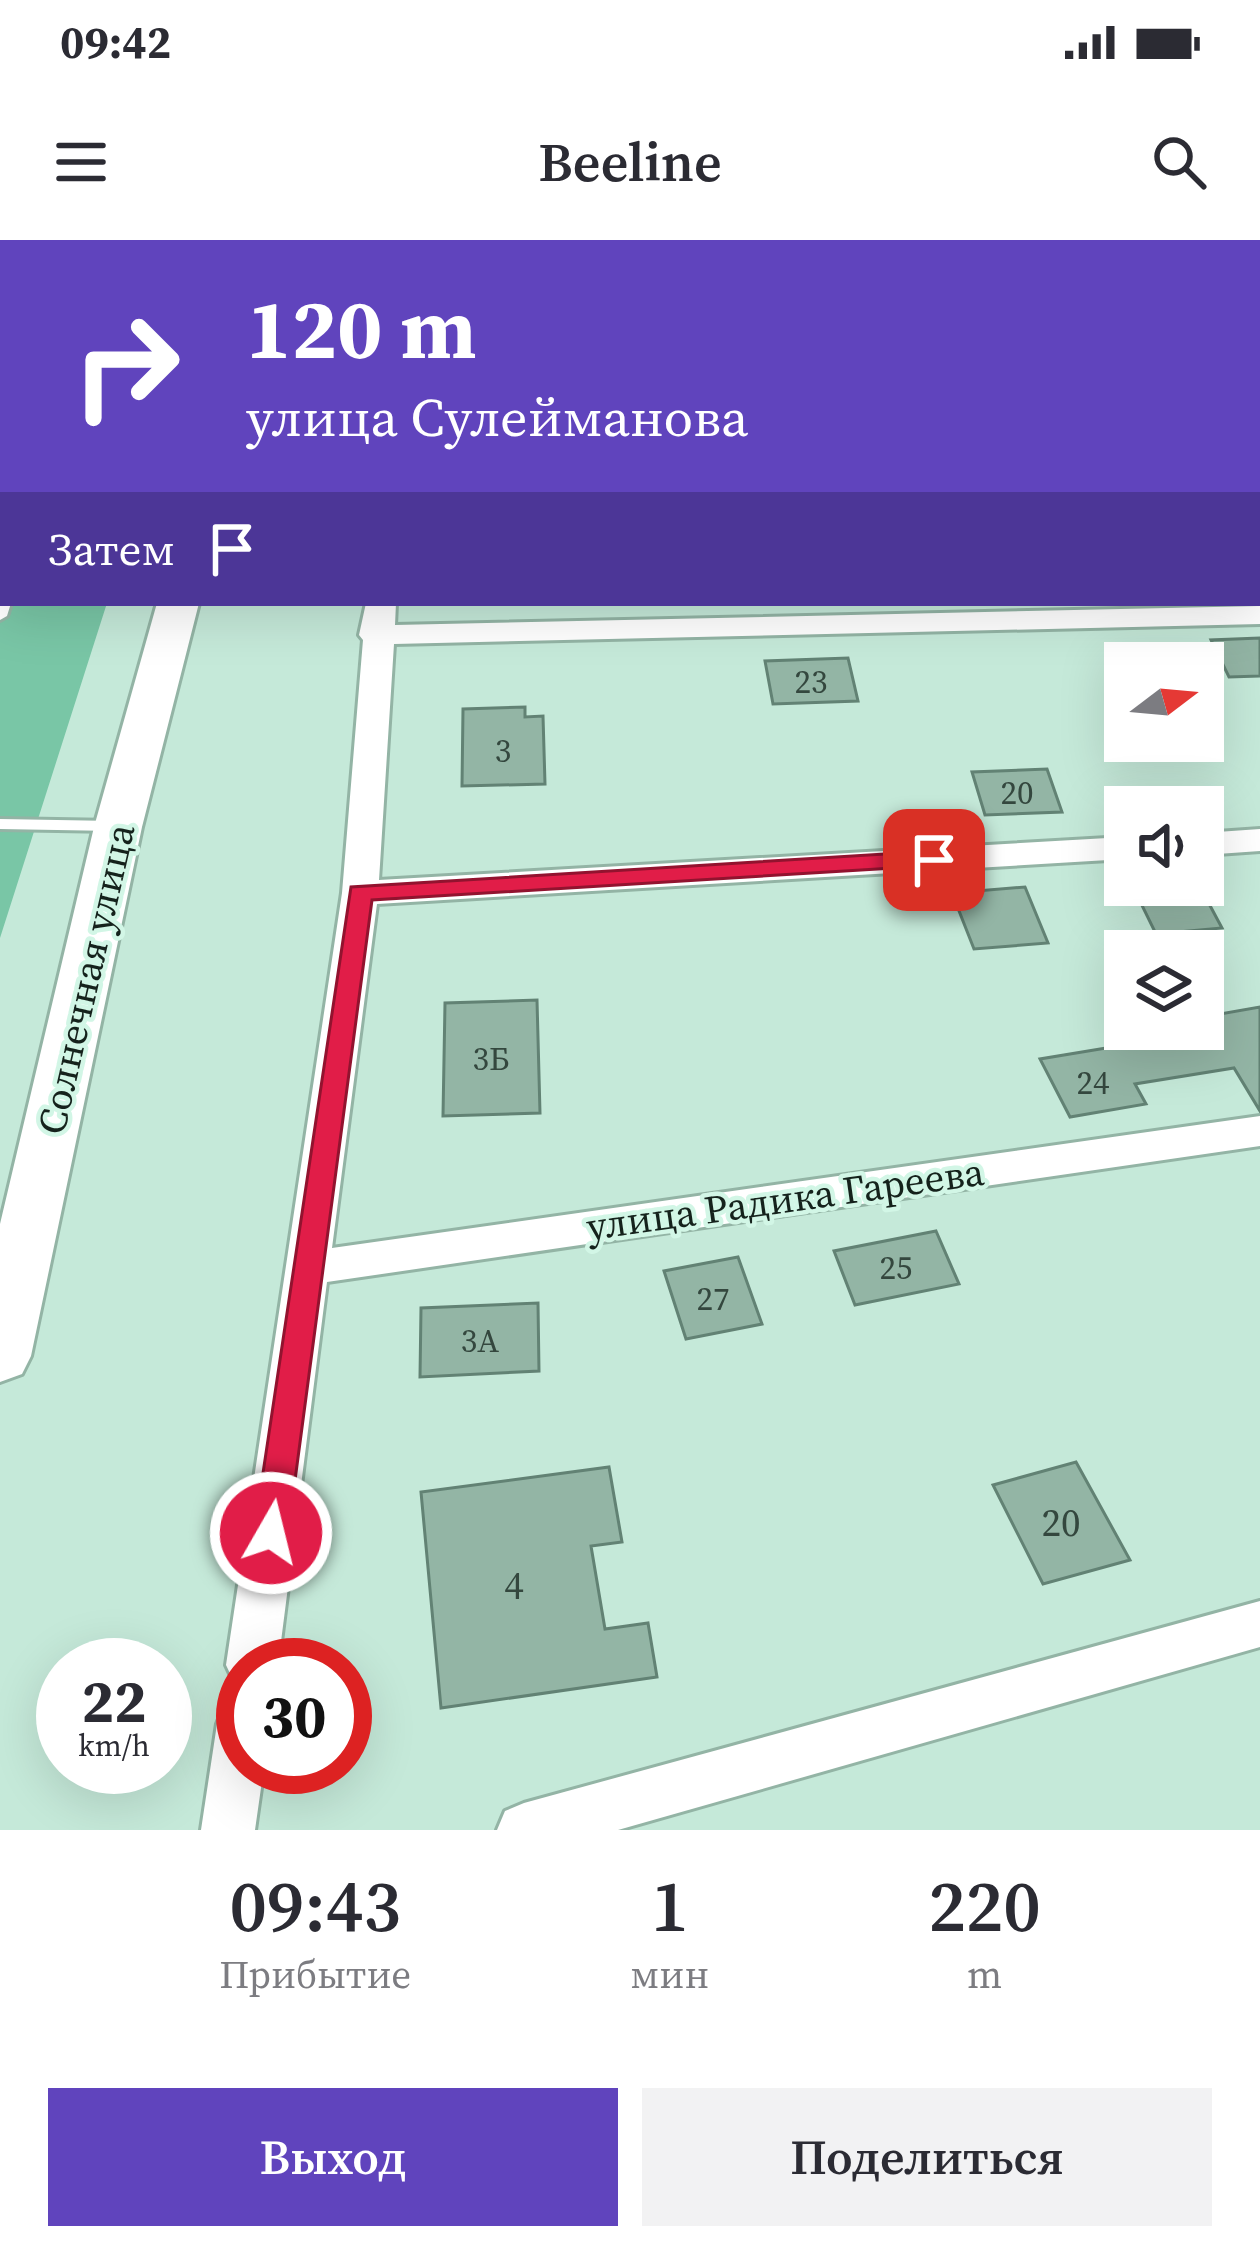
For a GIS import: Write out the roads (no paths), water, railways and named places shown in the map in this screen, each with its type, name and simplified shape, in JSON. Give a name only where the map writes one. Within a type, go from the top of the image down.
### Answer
[{"type":"main road","name":"Солнечная улица","points":[[4,1330],[118,826],[177,606]]},
{"type":"street","points":[[256,1638],[360,893],[378,619],[1260,615]]},
{"type":"street","points":[[1224,843],[1260,841]]},
{"type":"street","points":[[360,893],[1104,849]]},
{"type":"street","name":"улица Радика Гареева","points":[[309,1268],[1260,1131]]},
{"type":"street","points":[[524,1830],[1260,1624]]},
{"type":"street","points":[[228,1830],[233,1794]]},
{"type":"lane","points":[[0,824],[118,826]]}]
